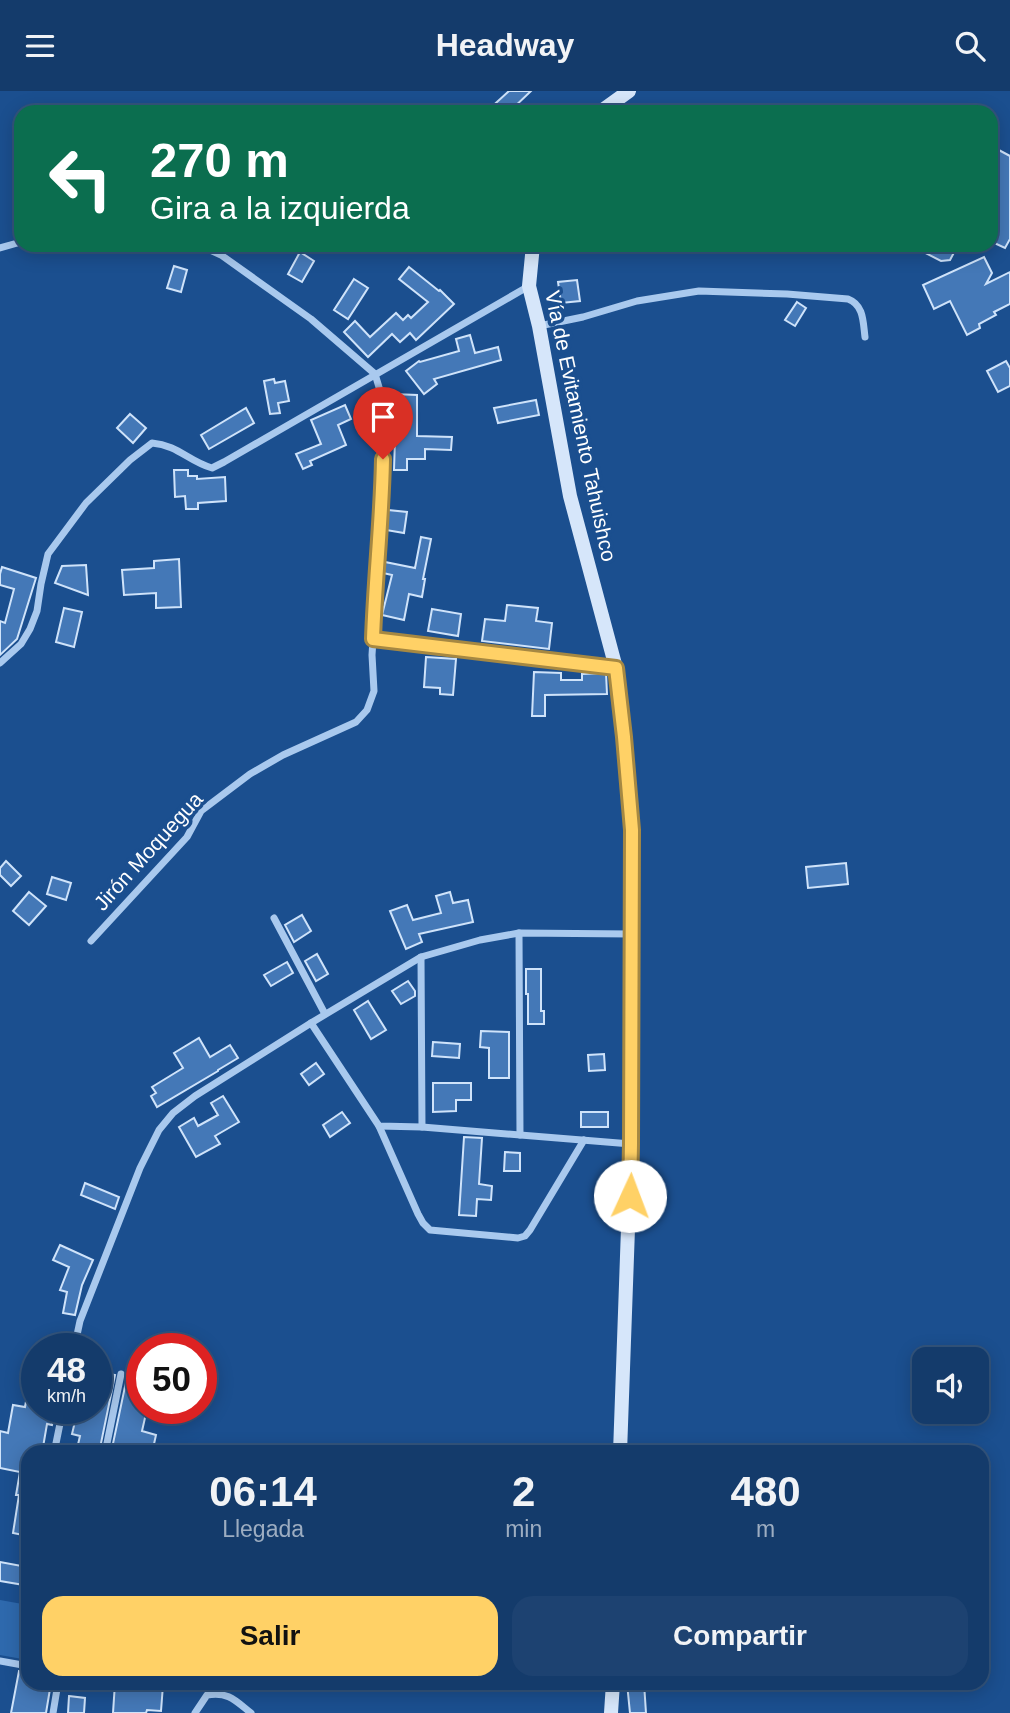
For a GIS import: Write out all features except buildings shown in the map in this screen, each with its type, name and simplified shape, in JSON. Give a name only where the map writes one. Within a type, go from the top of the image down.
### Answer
[{"type":"main road","points":[[610,105],[629,91]]},
{"type":"main road","name":"Vía de Evitamiento Tahuishco","points":[[532,252],[529,286],[539,326],[570,496],[616,668],[632,830],[631,1144],[621,1445]]},
{"type":"main road","points":[[611,1713],[613,1690]]},
{"type":"street","points":[[214,252],[311,319],[375,374]]},
{"type":"street","points":[[2,659],[21,645],[37,611],[48,554],[86,503],[130,460],[152,443],[166,444],[212,468],[225,463],[529,286]]},
{"type":"street","points":[[539,326],[583,317],[637,301],[699,291],[848,299],[856,302],[862,312],[865,337]]},
{"type":"street","name":"Jirón Moquegua","points":[[91,940],[187,837],[201,811],[250,774],[283,755],[356,722],[368,710],[374,691],[374,606],[382,501],[382,397],[375,374]]},
{"type":"street","points":[[373,639],[616,668]]},
{"type":"street","points":[[274,918],[325,1014]]},
{"type":"street","points":[[78,1333],[80,1321],[140,1168],[159,1130],[173,1113],[195,1096],[421,957],[480,940],[519,933],[632,934]]},
{"type":"street","points":[[519,933],[520,1135]]},
{"type":"street","points":[[421,957],[422,1126]]},
{"type":"street","points":[[311,1023],[379,1126],[418,1214],[430,1230],[518,1238],[524,1236],[584,1140]]},
{"type":"street","points":[[379,1126],[422,1126],[631,1144]]},
{"type":"street","points":[[107,1445],[121,1374]]},
{"type":"street","points":[[56,1445],[60,1424]]},
{"type":"street","points":[[0,1661],[21,1665]]},
{"type":"street","points":[[53,1713],[57,1690]]},
{"type":"street","points":[[195,1713],[207,1695],[217,1693],[229,1696],[251,1713]]},
{"type":"shaded area","points":[[0,1600],[21,1604],[21,1659],[0,1655]]},
{"type":"route","points":[[383,459],[373,639],[616,668],[632,830],[630,1196]]}]
